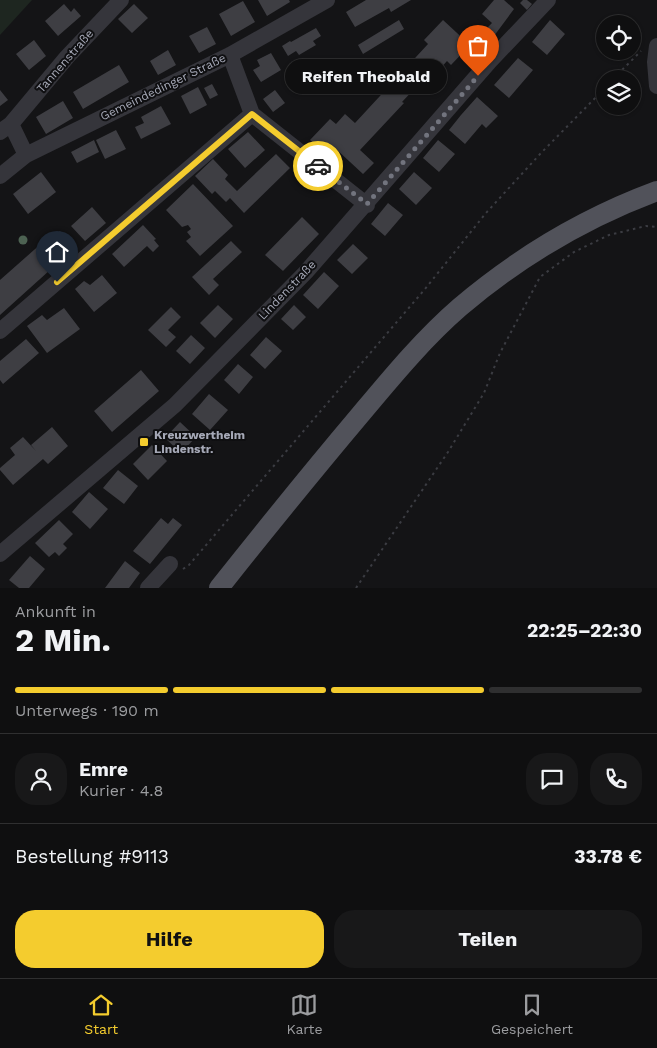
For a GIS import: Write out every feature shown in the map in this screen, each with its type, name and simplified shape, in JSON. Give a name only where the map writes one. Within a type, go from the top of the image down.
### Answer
[{"type":"main road","points":[[219,588],[292,495],[393,376],[459,308],[522,259],[563,234],[626,202],[657,191]]},
{"type":"street","name":"Tannenstraße","points":[[26,154],[6,128],[67,57],[121,0]]},
{"type":"street","name":"Gemeindedinger Straße","points":[[0,176],[26,154],[230,55],[327,0]]},
{"type":"street","name":"Lindenstraße","points":[[0,554],[175,404],[306,272],[490,61],[548,0]]},
{"type":"street","points":[[656,51],[657,86]]},
{"type":"street","points":[[230,55],[252,114],[367,204]]},
{"type":"street","points":[[0,332],[252,114]]},
{"type":"street","points":[[148,588],[170,564]]},
{"type":"path","points":[[622,70],[639,52],[648,49],[656,51]]},
{"type":"path","points":[[170,564],[180,570],[190,565],[425,289],[486,213],[541,152],[596,97]]},
{"type":"path","points":[[356,588],[448,452],[479,401],[500,353],[540,277],[574,252],[609,235],[646,226],[657,227]]},
{"type":"shaded area","points":[[0,0],[32,0],[0,35]]},
{"type":"building","points":[[258,0],[289,0],[290,2],[267,16]]},
{"type":"building","points":[[366,0],[411,0],[391,12],[389,8],[355,27],[346,12]]},
{"type":"building","points":[[494,0],[504,0],[514,9],[494,36],[486,29],[492,23],[482,14]]},
{"type":"building","points":[[523,0],[527,0],[532,4],[527,10],[520,3]]},
{"type":"building","points":[[243,1],[255,22],[231,36],[219,14]]},
{"type":"building","points":[[64,4],[71,12],[74,8],[81,16],[58,36],[45,21]]},
{"type":"building","points":[[134,4],[148,18],[132,33],[118,19]]},
{"type":"building","points":[[399,20],[404,29],[363,54],[358,45]]},
{"type":"building","points":[[443,20],[470,45],[451,65],[447,61],[420,91],[416,87],[402,102],[404,103],[360,150],[374,163],[363,174],[336,149],[329,157],[310,140],[330,119],[336,124],[345,114],[355,123],[428,44],[424,40]]},
{"type":"building","points":[[550,20],[565,34],[547,55],[532,42]]},
{"type":"building","points":[[207,27],[216,44],[199,53],[189,36]]},
{"type":"building","points":[[316,28],[321,36],[313,41],[316,45],[299,55],[296,51],[288,56],[282,46]]},
{"type":"building","points":[[34,40],[46,56],[29,70],[16,54]]},
{"type":"building","points":[[168,50],[176,65],[158,75],[150,61]]},
{"type":"building","points":[[271,53],[281,70],[261,82],[253,70],[260,66],[257,60]]},
{"type":"building","points":[[518,58],[533,70],[509,98],[494,85]]},
{"type":"building","points":[[119,65],[129,82],[83,109],[73,92]]},
{"type":"building","points":[[212,84],[218,95],[210,99],[204,88]]},
{"type":"building","points":[[198,87],[207,105],[190,114],[181,96]]},
{"type":"building","points":[[0,90],[8,100],[0,106]]},
{"type":"building","points":[[275,90],[285,103],[273,112],[263,99]]},
{"type":"building","points":[[477,97],[498,116],[486,128],[482,124],[465,144],[449,130]]},
{"type":"building","points":[[63,101],[73,118],[46,134],[36,117]]},
{"type":"building","points":[[161,106],[171,124],[141,139],[135,127],[144,123],[141,117]]},
{"type":"building","points":[[116,130],[126,149],[105,159],[96,140]]},
{"type":"building","points":[[248,132],[265,150],[245,168],[228,149]]},
{"type":"building","points":[[94,140],[99,152],[77,163],[71,152]]},
{"type":"building","points":[[438,140],[455,154],[439,172],[423,158]]},
{"type":"building","points":[[276,154],[290,168],[244,213],[230,198],[226,202],[215,191],[212,194],[195,176],[213,159],[228,175],[225,179],[237,191]]},
{"type":"building","points":[[41,172],[56,192],[28,214],[13,194]]},
{"type":"building","points":[[414,172],[432,188],[416,205],[399,189]]},
{"type":"building","points":[[193,184],[233,226],[200,256],[186,241],[191,237],[187,232],[191,229],[188,225],[182,227],[166,210]]},
{"type":"building","points":[[388,203],[403,215],[385,236],[371,224]]},
{"type":"building","points":[[92,207],[106,223],[85,241],[71,226]]},
{"type":"building","points":[[302,217],[319,234],[283,271],[265,255]]},
{"type":"building","points":[[143,225],[156,239],[154,240],[159,246],[153,252],[147,246],[124,267],[112,254]]},
{"type":"building","points":[[60,231],[76,250],[65,260],[48,241]]},
{"type":"building","points":[[231,241],[242,252],[213,279],[219,285],[209,295],[192,277]]},
{"type":"building","points":[[43,242],[60,261],[0,315],[0,280]]},
{"type":"building","points":[[353,244],[368,258],[352,274],[337,260]]},
{"type":"building","points":[[324,272],[339,286],[318,309],[303,295]]},
{"type":"building","points":[[102,275],[117,293],[94,312],[75,289],[84,281],[90,285]]},
{"type":"building","points":[[218,305],[233,319],[215,338],[200,323]]},
{"type":"building","points":[[294,305],[306,317],[293,330],[281,319]]},
{"type":"building","points":[[171,307],[181,317],[168,330],[176,337],[166,347],[148,330]]},
{"type":"building","points":[[64,308],[80,329],[47,353],[27,326],[42,315],[47,320]]},
{"type":"building","points":[[191,335],[205,348],[190,364],[176,351]]},
{"type":"building","points":[[266,337],[282,351],[265,369],[250,355]]},
{"type":"building","points":[[26,339],[39,353],[3,384],[0,380],[0,361]]},
{"type":"building","points":[[238,364],[253,377],[239,394],[224,380]]},
{"type":"building","points":[[141,370],[159,391],[112,432],[94,411]]},
{"type":"building","points":[[209,394],[228,410],[210,430],[192,414]]},
{"type":"building","points":[[180,422],[196,437],[181,453],[165,438]]},
{"type":"building","points":[[52,427],[68,446],[48,464],[43,459],[13,485],[0,470],[15,455],[10,448],[23,437],[36,451],[31,445]]},
{"type":"building","points":[[152,445],[167,461],[148,480],[133,464]]},
{"type":"building","points":[[118,470],[138,486],[124,504],[103,488]]},
{"type":"building","points":[[89,492],[108,509],[90,529],[72,512]]},
{"type":"building","points":[[161,518],[168,524],[173,518],[182,525],[150,564],[133,551]]},
{"type":"building","points":[[59,520],[73,534],[63,544],[67,548],[59,556],[55,552],[49,557],[35,543]]},
{"type":"building","points":[[30,556],[45,569],[29,588],[19,588],[9,580]]},
{"type":"building","points":[[125,561],[140,573],[129,588],[105,588]]},
{"type":"way so far","points":[[318,166],[367,204],[478,76]]},
{"type":"place","name":"Reifen Theobald","points":[[478,76]]},
{"type":"place","name":"Kreuzwertheim Lindenstr.","points":[[144,442]]},
{"type":"route","points":[[57,282],[252,114],[318,166]]}]
